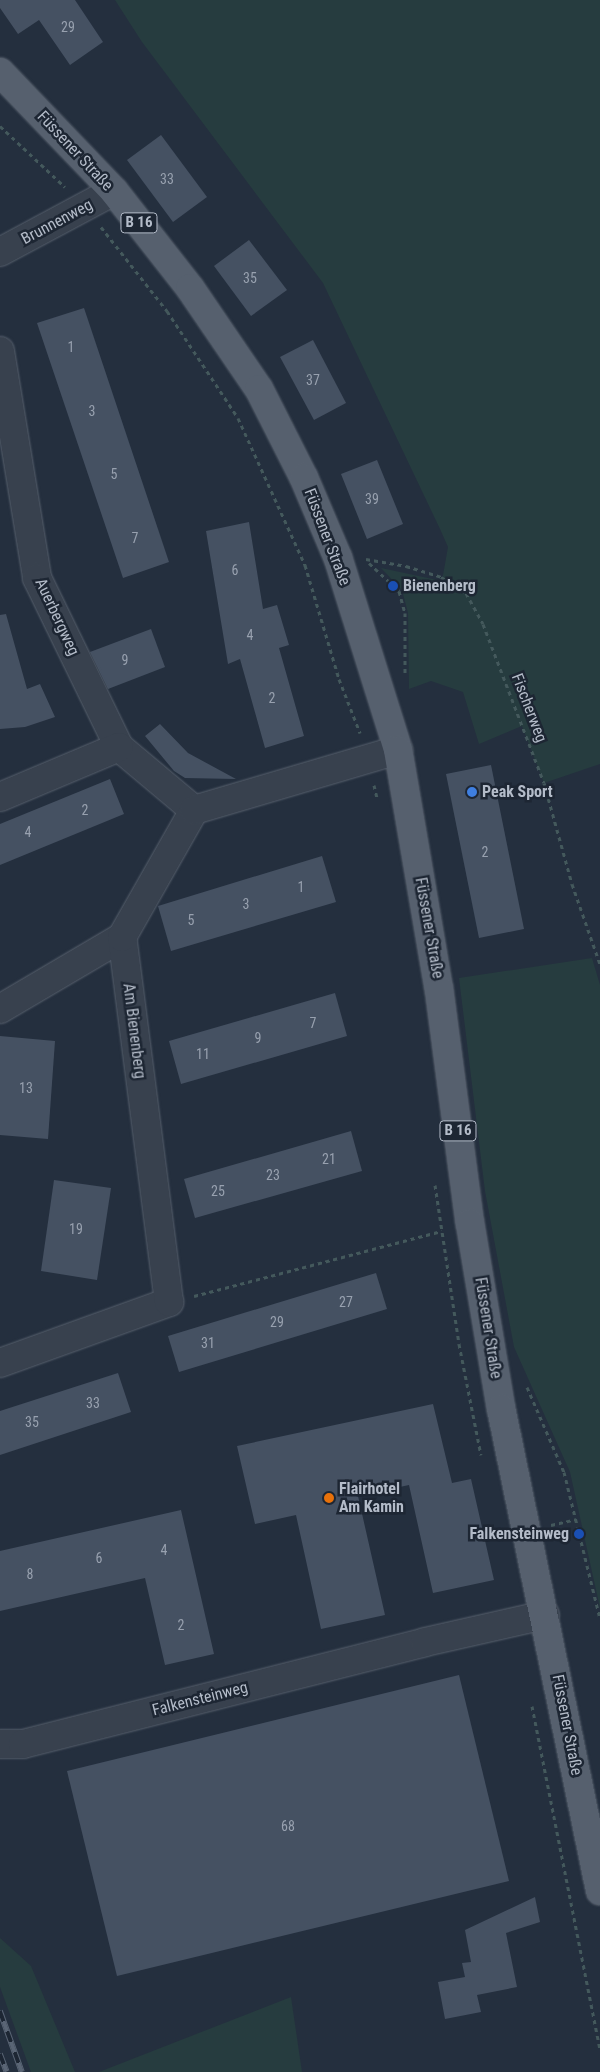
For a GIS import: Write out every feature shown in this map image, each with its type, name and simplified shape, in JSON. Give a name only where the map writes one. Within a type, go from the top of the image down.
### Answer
[{"type":"main road","name":"Füssener Straße","points":[[0,72],[114,191],[190,288],[259,389],[304,478],[338,558],[398,750],[439,989],[470,1223],[501,1408],[546,1615],[600,1891]]},
{"type":"street","name":"Brunnenweg","points":[[0,252],[114,191]]},
{"type":"street","name":"Auerbergweg","points":[[0,351],[37,578],[119,747],[194,810]]},
{"type":"street","points":[[0,797],[119,747]]},
{"type":"street","points":[[0,1009],[122,937],[194,810],[398,750]]},
{"type":"street","name":"Am Bienenberg","points":[[122,937],[169,1302]]},
{"type":"street","points":[[0,1363],[169,1302]]},
{"type":"street","name":"Falkensteinweg","points":[[0,1744],[23,1744],[425,1642],[546,1615]]},
{"type":"path","points":[[0,126],[85,206],[167,311],[238,418],[305,565],[339,679],[369,757],[378,804]]},
{"type":"path","name":"Fischerweg","points":[[338,558],[365,559],[406,566],[442,577],[466,593],[483,624],[544,783],[572,884],[600,964]]},
{"type":"path","points":[[435,1179],[441,1232],[482,1460]]},
{"type":"path","points":[[169,1302],[470,1223]]},
{"type":"path","points":[[531,1701],[600,2051]]},
{"type":"green space","points":[[115,0],[600,0],[600,764],[544,783],[522,726],[479,744],[463,692],[431,681],[409,689],[408,613],[402,590],[381,568],[442,581],[448,547],[323,283],[142,42]]},
{"type":"green space","points":[[592,958],[600,985],[600,1608],[570,1472],[514,1347],[485,1191],[459,978]]},
{"type":"green space","points":[[0,1938],[31,1966],[75,2072],[31,2072],[0,1987]]},
{"type":"green space","points":[[291,1997],[302,2072],[99,2072]]},
{"type":"building","points":[[0,0],[75,0],[103,42],[70,65],[39,20],[18,34],[0,8]]},
{"type":"building","points":[[161,135],[207,197],[173,222],[127,160]]},
{"type":"building","points":[[249,240],[287,290],[251,316],[214,266]]},
{"type":"building","points":[[84,308],[169,562],[123,578],[37,323]]},
{"type":"building","points":[[313,340],[346,403],[314,420],[280,357]]},
{"type":"building","points":[[377,460],[403,524],[367,539],[341,474]]},
{"type":"building","points":[[249,522],[263,609],[277,605],[289,645],[279,648],[304,736],[265,748],[240,659],[228,664],[206,531]]},
{"type":"building","points":[[6,614],[27,689],[40,684],[55,717],[25,727],[0,729],[0,615]]},
{"type":"building","points":[[151,629],[165,667],[108,689],[90,652]]},
{"type":"building","points":[[160,724],[188,753],[236,779],[185,778],[174,771],[145,736]]},
{"type":"building","points":[[491,765],[524,929],[479,938],[446,774]]},
{"type":"building","points":[[110,779],[124,814],[0,865],[0,824]]},
{"type":"building","points":[[322,856],[336,902],[171,951],[158,906]]},
{"type":"building","points":[[335,993],[347,1036],[181,1084],[169,1041]]},
{"type":"building","points":[[0,1036],[55,1041],[48,1139],[0,1135]]},
{"type":"building","points":[[351,1131],[362,1171],[195,1218],[184,1179]]},
{"type":"building","points":[[54,1180],[111,1188],[97,1280],[41,1271]]},
{"type":"building","points":[[376,1273],[387,1309],[179,1372],[168,1336]]},
{"type":"building","points":[[118,1373],[131,1412],[0,1455],[0,1411]]},
{"type":"building","points":[[433,1404],[452,1483],[471,1479],[494,1580],[433,1593],[409,1485],[358,1496],[385,1615],[321,1629],[296,1515],[255,1524],[237,1446]]},
{"type":"building","points":[[181,1510],[214,1654],[165,1665],[145,1578],[0,1611],[0,1551]]},
{"type":"building","points":[[459,1675],[509,1881],[117,1976],[67,1771]]},
{"type":"building","points":[[535,1897],[540,1922],[506,1933],[517,1987],[477,1995],[481,2012],[445,2019],[438,1982],[465,1977],[462,1963],[471,1962],[465,1930]]},
{"type":"railway","points":[[0,2011],[22,2072]]},
{"type":"railway","points":[[0,2054],[7,2072]]},
{"type":"place","name":"Bienenberg","points":[[393,586]]},
{"type":"place","name":"Peak Sport","points":[[472,792]]},
{"type":"place","name":"Flairhotel Am Kamin","points":[[329,1498]]},
{"type":"place","name":"Falkensteinweg","points":[[579,1534]]}]
